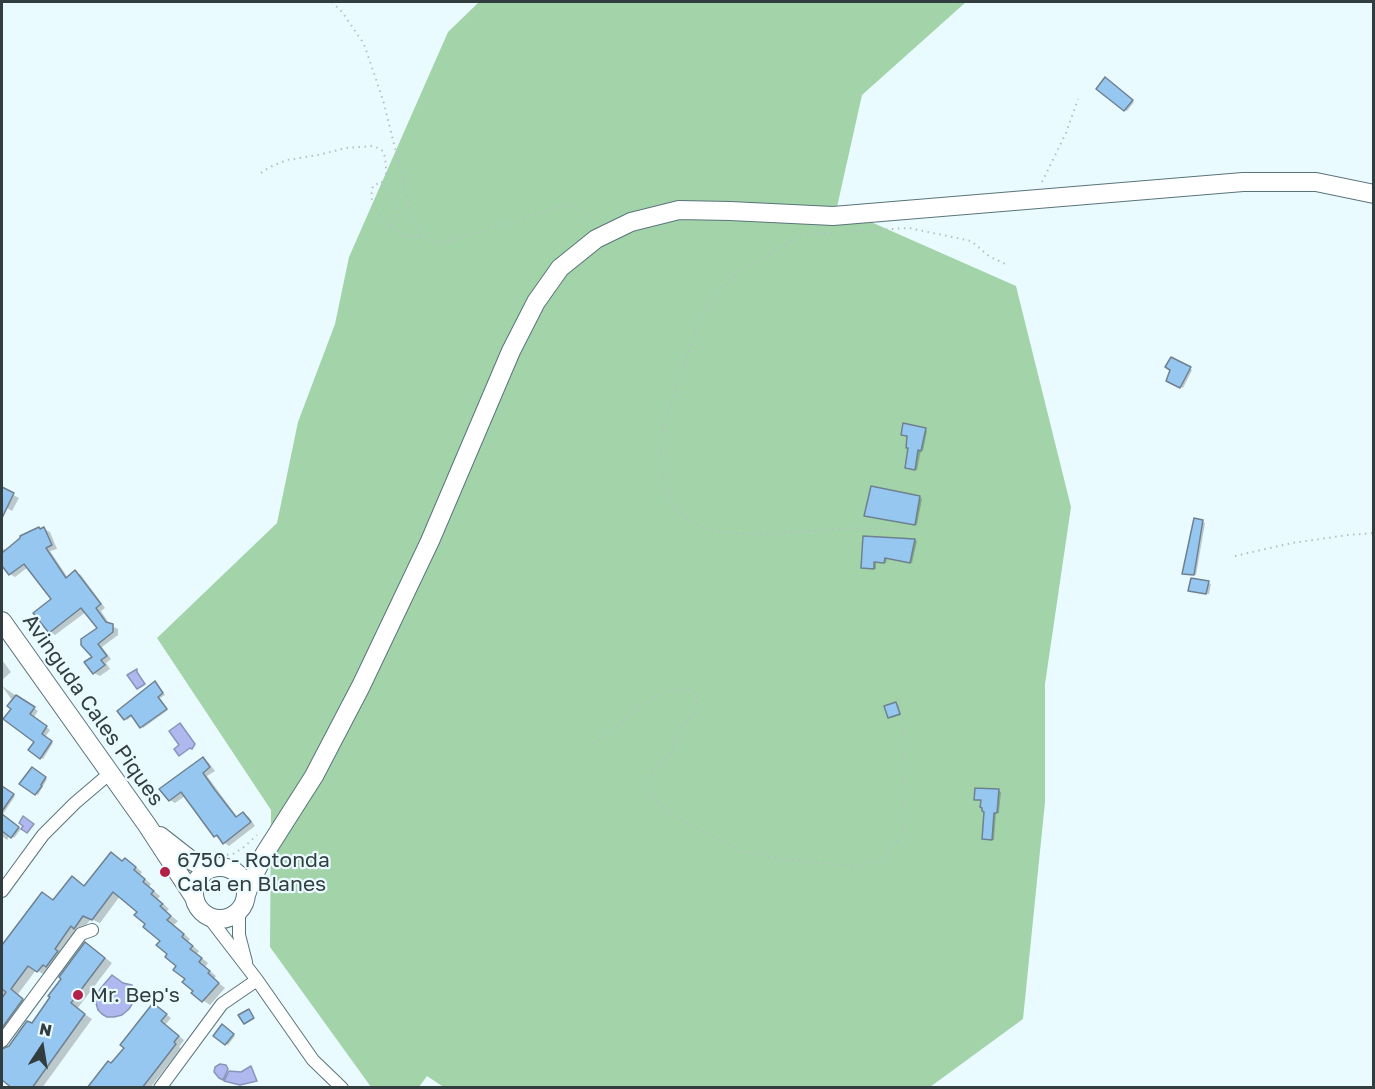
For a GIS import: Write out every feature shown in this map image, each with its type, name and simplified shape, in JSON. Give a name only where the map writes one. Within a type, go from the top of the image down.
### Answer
[{"type":"street","points":[[342,1088],[313,1060],[257,980],[207,915],[199,908],[194,897],[194,887],[198,878],[212,864],[240,862],[256,853],[266,836],[284,824],[314,776],[361,686],[430,541],[511,351],[536,302],[560,268],[596,239],[631,222],[679,210],[833,216],[1243,182],[1316,182],[1374,194]]},
{"type":"street","name":"Avinguda Cales Piques","points":[[2,621],[147,825],[194,897]]},
{"type":"street","points":[[2,891],[43,835],[75,803],[110,774]]},
{"type":"street","name":"Avinguda Cales Piques","points":[[147,825],[192,861],[212,864]]},
{"type":"street","points":[[207,915],[219,919],[230,917],[242,903],[266,836]]},
{"type":"street","points":[[212,864],[228,868],[239,874],[246,888],[239,935],[248,969]]},
{"type":"street","points":[[2,1041],[81,934],[92,930]]},
{"type":"street","points":[[160,1088],[222,1004],[257,980]]},
{"type":"path","points":[[332,2],[342,12],[364,44],[383,100],[412,216],[421,235],[432,241],[447,242],[561,206],[576,205],[586,215],[596,239]]},
{"type":"path","points":[[1034,199],[1066,133],[1078,99]]},
{"type":"path","points":[[261,173],[287,160],[346,148],[373,146],[380,148],[384,152],[387,175],[386,181],[374,186],[371,196],[374,207],[385,222],[400,234],[416,238],[421,235]]},
{"type":"path","points":[[379,183],[392,192],[397,202],[396,217],[391,226]]},
{"type":"path","points":[[922,531],[840,528],[774,534],[724,533],[699,526],[673,507],[662,479],[664,425],[696,330],[711,297],[745,267],[802,235],[909,228],[971,241],[990,257],[1008,265]]},
{"type":"path","points":[[1235,556],[1292,543],[1374,533]]},
{"type":"path","points":[[592,744],[642,705],[667,692],[686,687],[697,694],[697,709],[683,726],[669,757],[652,769],[648,786],[653,799],[686,823],[739,850],[771,858],[861,867],[885,856],[904,832],[904,726],[898,695]]},
{"type":"path","points":[[212,864],[266,836]]},
{"type":"green space","points":[[479,2],[966,2],[862,95],[837,207],[1016,286],[1071,507],[1045,684],[1045,802],[1023,1019],[930,1087],[445,1088],[427,1076],[419,1087],[371,1087],[270,947],[271,810],[157,638],[277,523],[298,422],[335,324],[349,257],[448,32]]},
{"type":"water","points":[[137,669],[145,684],[137,689],[127,675]]},
{"type":"water","points":[[180,723],[195,744],[192,749],[190,748],[179,756],[174,749],[179,745],[169,731]]},
{"type":"water","points":[[23,816],[34,824],[27,833],[21,829],[23,826],[19,823]]},
{"type":"water","points":[[112,975],[123,983],[132,985],[136,994],[129,1009],[122,1015],[107,1017],[98,1010],[96,997]]},
{"type":"water","points":[[220,1064],[226,1065],[228,1069],[223,1080],[214,1072],[215,1067]]},
{"type":"water","points":[[251,1066],[257,1081],[240,1085],[224,1081],[229,1071],[241,1072]]},
{"type":"building","points":[[1105,77],[1133,100],[1124,111],[1096,89]]},
{"type":"building","points":[[1171,357],[1191,367],[1180,388],[1166,381],[1170,370],[1165,367]]},
{"type":"building","points":[[903,423],[926,428],[921,451],[918,450],[915,470],[905,468],[908,448],[906,448],[907,436],[901,435]]},
{"type":"building","points":[[871,486],[920,496],[915,525],[864,516]]},
{"type":"building","points":[[2,487],[14,493],[2,518]]},
{"type":"building","points":[[1194,518],[1203,520],[1194,575],[1182,574]]},
{"type":"building","points":[[39,527],[40,529],[44,527],[52,545],[46,548],[66,578],[75,570],[101,604],[96,608],[106,622],[113,624],[113,632],[98,644],[107,656],[101,660],[105,665],[93,674],[84,662],[92,657],[81,645],[81,639],[97,628],[81,608],[49,633],[33,613],[51,599],[24,564],[9,575],[2,566],[2,553],[20,536]]},
{"type":"building","points":[[863,536],[915,539],[910,563],[885,558],[884,563],[874,562],[874,569],[861,568]]},
{"type":"building","points":[[1191,578],[1209,581],[1206,594],[1188,591]]},
{"type":"building","points":[[155,681],[163,693],[158,697],[167,709],[140,728],[131,715],[124,720],[117,711]]},
{"type":"building","points":[[16,695],[35,707],[30,714],[47,726],[42,734],[52,741],[40,759],[28,750],[34,742],[3,719],[11,709],[7,706]]},
{"type":"building","points":[[896,702],[900,714],[888,718],[884,706]]},
{"type":"building","points":[[203,757],[210,767],[203,773],[215,790],[236,817],[243,812],[251,822],[223,844],[217,835],[214,837],[181,792],[169,801],[159,789]]},
{"type":"building","points":[[32,767],[46,777],[35,795],[19,784]]},
{"type":"building","points":[[2,786],[14,794],[2,811]]},
{"type":"building","points":[[975,788],[999,789],[992,840],[982,839],[984,812],[980,807],[981,800],[974,800]]},
{"type":"building","points":[[2,814],[19,827],[11,838],[2,831]]},
{"type":"building","points":[[111,852],[122,861],[125,858],[136,867],[134,870],[145,879],[143,882],[154,891],[151,894],[163,904],[160,906],[171,916],[167,920],[184,934],[182,937],[193,946],[190,949],[202,958],[199,962],[219,983],[202,1002],[191,993],[193,991],[182,982],[185,979],[173,970],[176,966],[156,945],[160,941],[143,927],[145,924],[134,915],[137,912],[113,892],[92,920],[83,916],[74,929],[71,926],[55,949],[58,951],[46,967],[43,965],[37,972],[28,966],[11,989],[23,999],[2,1028],[2,998],[6,992],[2,989],[2,945],[42,892],[53,900],[72,876],[84,886]]},
{"type":"building","points":[[85,942],[105,958],[71,1003],[85,1014],[32,1088],[12,1088],[2,1080],[2,1049],[9,1046],[27,1021],[32,1023],[61,979],[59,977]]},
{"type":"building","points":[[153,1003],[167,1014],[161,1021],[179,1036],[174,1042],[176,1044],[142,1088],[87,1088],[108,1061],[111,1063],[124,1048],[120,1045]]},
{"type":"building","points":[[249,1009],[254,1018],[244,1024],[238,1015]]},
{"type":"building","points":[[222,1024],[234,1034],[225,1045],[213,1036]]},
{"type":"place","name":"6750 - Rotonda Cala en Blanes","points":[[165,872]]},
{"type":"place","name":"Mr. Bep's","points":[[78,995]]}]
